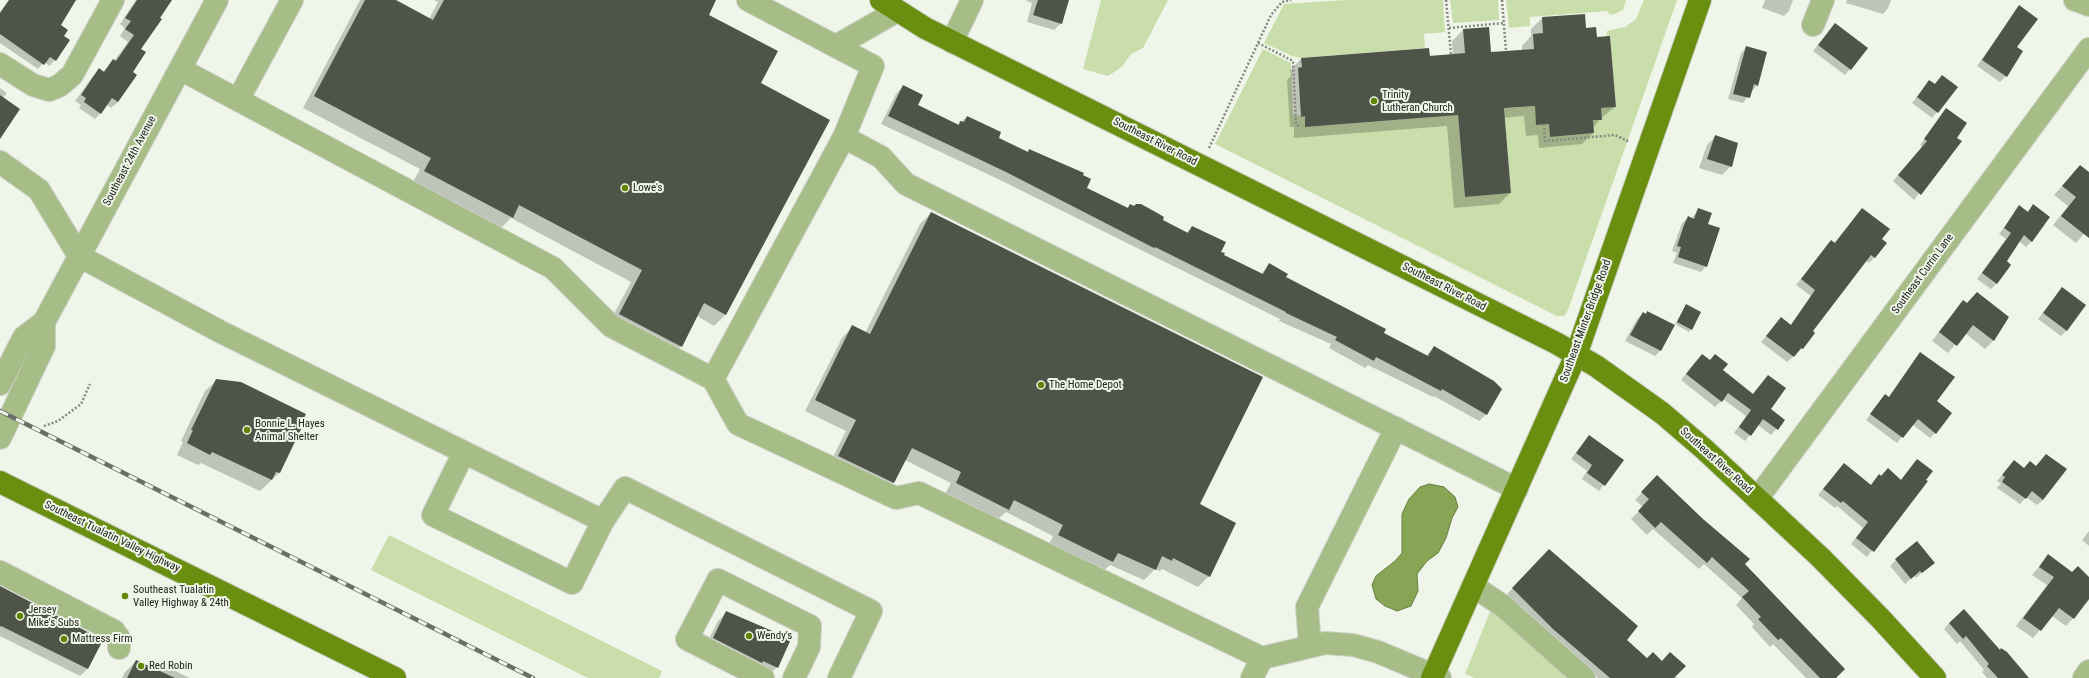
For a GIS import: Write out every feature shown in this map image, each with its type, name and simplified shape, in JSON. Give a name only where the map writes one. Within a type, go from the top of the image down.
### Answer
[{"type":"main road","name":"Southeast Minter Bridge Road","points":[[1435,677],[1473,586],[1576,355],[1700,0]]},
{"type":"main road","name":"Southeast River Road","points":[[889,5],[925,28],[952,42],[1556,343],[1576,355],[1662,414],[1757,499],[1843,580],[1935,678]]},
{"type":"main road","name":"Southeast Tualatin Valley Highway","points":[[0,482],[395,678]]},
{"type":"street","points":[[0,64],[33,85],[49,90],[59,86],[72,75],[113,0]]},
{"type":"street","name":"Southeast 24th Avenue","points":[[0,384],[24,337],[44,322],[217,0]]},
{"type":"street","points":[[238,100],[292,0]]},
{"type":"street","points":[[713,379],[844,137],[873,66],[748,0]]},
{"type":"street","points":[[952,42],[972,0]]},
{"type":"street","points":[[1813,25],[1823,0]]},
{"type":"street","points":[[2075,0],[2089,5]]},
{"type":"street","points":[[836,46],[889,5]]},
{"type":"street","name":"Southeast Currin Lane","points":[[1757,499],[2089,49]]},
{"type":"street","points":[[180,69],[553,268],[611,326],[713,379],[738,424],[896,498],[919,493],[1262,658],[1325,643],[1353,645],[1378,652],[1435,677]]},
{"type":"street","points":[[844,137],[881,158],[906,184],[1517,489]]},
{"type":"street","points":[[0,162],[39,190],[79,256],[221,332],[603,521]]},
{"type":"street","name":"Southeast 24th Avenue","points":[[0,438],[44,346],[44,322]]},
{"type":"street","points":[[1310,646],[1307,607],[1396,428]]},
{"type":"street","points":[[464,452],[433,515],[572,584],[603,521],[625,488],[871,611],[839,678]]},
{"type":"street","points":[[0,572],[114,631],[119,638],[118,648]]},
{"type":"street","points":[[763,678],[687,639],[718,580],[810,626],[809,647],[794,678]]},
{"type":"street","points":[[1473,586],[1503,606],[1584,678]]},
{"type":"street","points":[[1252,678],[1262,658]]},
{"type":"street","points":[[2084,678],[2089,671]]},
{"type":"path","points":[[1209,148],[1271,15],[1282,2],[1291,0]]},
{"type":"path","points":[[1446,0],[1451,54]]},
{"type":"path","points":[[1502,0],[1506,51]]},
{"type":"path","points":[[1449,28],[1504,24]]},
{"type":"path","points":[[1258,43],[1293,61],[1296,124],[1300,127]]},
{"type":"path","points":[[1544,124],[1545,141],[1615,135],[1632,143]]},
{"type":"path","points":[[44,426],[58,421],[81,404],[90,384]]},
{"type":"shaded area","points":[[1101,0],[1168,0],[1143,48],[1131,54],[1122,67],[1108,76],[1083,69]]},
{"type":"shaded area","points":[[1346,0],[1443,0],[1445,32],[1424,34],[1425,48],[1301,58],[1292,56],[1264,43],[1284,4]]},
{"type":"shaded area","points":[[1450,0],[1498,0],[1499,20],[1453,23]]},
{"type":"shaded area","points":[[1506,0],[1626,0],[1623,10],[1615,14],[1609,15],[1608,11],[1530,17],[1530,26],[1509,28]]},
{"type":"shaded area","points":[[1644,0],[1677,0],[1568,310],[1564,316],[1557,316],[1215,144],[1263,49],[1291,63],[1293,115],[1305,116],[1306,127],[1433,117],[1456,95],[1465,197],[1511,193],[1503,96],[1510,95],[1511,108],[1535,106],[1537,125],[1549,124],[1550,137],[1594,133],[1593,120],[1602,120],[1601,108],[1616,107],[1610,37],[1606,37],[1607,31],[1625,27],[1636,19]]},
{"type":"shaded area","points":[[1429,484],[1444,487],[1455,497],[1458,507],[1452,518],[1446,538],[1438,553],[1427,561],[1417,574],[1418,591],[1411,606],[1397,611],[1385,606],[1376,599],[1372,585],[1376,576],[1395,561],[1402,553],[1402,514],[1409,499],[1420,487]]},
{"type":"shaded area","points":[[389,535],[662,671],[659,678],[588,678],[371,570]]},
{"type":"shaded area","points":[[1491,609],[1568,678],[1474,678],[1465,674]]},
{"type":"building","points":[[9,0],[76,0],[61,25],[68,30],[64,36],[70,40],[56,61],[50,57],[44,65],[0,34],[0,13]]},
{"type":"building","points":[[137,0],[172,0],[160,18],[162,19],[141,49],[146,52],[133,72],[137,75],[118,102],[112,98],[101,114],[84,102],[86,98],[81,95],[99,68],[104,72],[113,59],[116,61],[134,35],[125,29],[131,21],[125,18]]},
{"type":"building","name":"Lowe's","points":[[365,0],[396,0],[433,20],[444,0],[716,0],[709,15],[778,51],[761,83],[830,120],[726,315],[704,303],[682,347],[619,314],[642,270],[519,205],[513,218],[424,171],[431,158],[314,96]]},
{"type":"building","points":[[1038,0],[1069,0],[1062,24],[1033,15]]},
{"type":"building","points":[[2019,5],[2038,19],[2017,47],[2023,51],[2007,77],[1982,60]]},
{"type":"building","name":"Trinity Lutheran Church","points":[[1585,14],[1586,28],[1596,27],[1597,37],[1610,36],[1616,107],[1601,108],[1602,120],[1593,120],[1594,133],[1550,137],[1549,124],[1536,125],[1535,106],[1504,108],[1511,193],[1465,197],[1458,115],[1305,127],[1305,116],[1301,117],[1298,68],[1302,67],[1301,58],[1429,48],[1430,56],[1465,53],[1463,29],[1489,27],[1491,52],[1534,49],[1533,34],[1543,33],[1542,17]]},
{"type":"building","points":[[1835,23],[1868,48],[1851,70],[1818,45]]},
{"type":"building","points":[[1746,46],[1767,52],[1758,86],[1754,84],[1750,98],[1733,94]]},
{"type":"building","points":[[1942,75],[1958,87],[1938,113],[1917,97],[1929,80],[1935,84]]},
{"type":"building","points":[[903,85],[923,95],[918,105],[959,125],[960,121],[964,122],[967,116],[1001,132],[999,138],[1028,152],[1029,149],[1084,173],[1083,175],[1091,179],[1087,188],[1128,208],[1130,204],[1134,206],[1136,204],[1141,204],[1164,217],[1163,220],[1188,233],[1192,226],[1226,242],[1221,252],[1225,253],[1224,255],[1263,274],[1269,263],[1288,274],[1286,277],[1386,329],[1384,333],[1428,356],[1434,346],[1494,381],[1502,389],[1487,415],[1442,389],[1441,391],[1376,357],[1374,361],[1335,340],[1337,337],[1155,247],[1154,248],[1006,172],[888,116]]},
{"type":"building","points":[[0,95],[20,109],[0,139]]},
{"type":"building","points":[[1946,108],[1967,123],[1957,138],[1962,141],[1921,195],[1898,175],[1927,141],[1924,139]]},
{"type":"building","points":[[1715,135],[1738,143],[1732,167],[1707,159]]},
{"type":"building","points":[[2080,165],[2089,172],[2089,238],[2061,216],[2076,197],[2062,186]]},
{"type":"building","points":[[2033,204],[2050,217],[2032,242],[2024,235],[2007,261],[2011,265],[1997,284],[1982,273],[2011,233],[2004,228],[2019,205],[2028,212]]},
{"type":"building","points":[[1698,208],[1712,213],[1708,224],[1720,228],[1707,267],[1678,257],[1681,247],[1677,246],[1684,225],[1688,216],[1694,219]]},
{"type":"building","points":[[1862,208],[1890,229],[1882,239],[1887,243],[1875,258],[1871,255],[1813,331],[1815,333],[1803,349],[1801,348],[1794,357],[1766,336],[1781,317],[1791,325],[1815,290],[1801,279],[1831,240],[1835,243]]},
{"type":"building","name":"The Home Depot","points":[[931,212],[1263,377],[1200,504],[1236,523],[1210,577],[1173,558],[1172,561],[1162,556],[1156,570],[1118,553],[1113,562],[1058,535],[1063,525],[1014,500],[1009,510],[956,483],[961,472],[912,448],[894,483],[838,456],[856,420],[815,400],[852,325],[870,334]]},
{"type":"building","points":[[2062,287],[2086,305],[2067,331],[2043,313]]},
{"type":"building","points":[[1977,292],[2009,317],[1994,341],[1973,325],[1957,346],[1939,332],[1963,300],[1967,303]]},
{"type":"building","points":[[1686,304],[1701,312],[1692,330],[1677,322]]},
{"type":"building","points":[[1647,311],[1675,325],[1661,351],[1630,335],[1643,312],[1646,314]]},
{"type":"building","points":[[1920,352],[1955,377],[1937,401],[1952,413],[1936,434],[1918,419],[1903,438],[1870,414],[1885,394],[1889,397]]},
{"type":"building","points":[[1702,354],[1710,360],[1715,354],[1728,364],[1723,370],[1753,394],[1768,375],[1786,388],[1771,409],[1785,420],[1778,430],[1763,419],[1751,436],[1739,427],[1751,410],[1728,393],[1722,402],[1686,374]]},
{"type":"building","name":"Bonnie L. Hayes Animal Shelter","points":[[216,379],[241,382],[306,414],[300,426],[302,427],[280,473],[276,472],[272,480],[212,452],[210,455],[187,443],[193,430],[191,430]]},
{"type":"building","points":[[1589,435],[1624,460],[1605,486],[1587,473],[1592,465],[1576,453]]},
{"type":"building","points":[[2046,454],[2067,469],[2043,500],[2032,491],[2026,499],[2002,482],[2005,477],[2002,475],[2014,460],[2024,468],[2030,461],[2036,466]]},
{"type":"building","points":[[1917,459],[1933,471],[1926,480],[1928,481],[1874,552],[1856,538],[1868,522],[1843,501],[1841,503],[1823,489],[1844,463],[1871,485],[1879,474],[1881,476],[1888,468],[1901,480]]},
{"type":"building","points":[[1657,475],[1703,519],[1750,559],[1745,564],[1845,669],[1836,678],[1820,678],[1781,638],[1778,640],[1758,619],[1761,617],[1742,597],[1749,591],[1712,557],[1707,563],[1661,522],[1655,528],[1638,511],[1649,499],[1641,492]]},
{"type":"building","points":[[1917,541],[1935,563],[1922,573],[1920,571],[1911,579],[1895,559]]},
{"type":"building","points":[[1549,549],[1638,626],[1627,640],[1647,658],[1653,652],[1662,661],[1670,652],[1686,666],[1674,678],[1610,678],[1553,629],[1512,588]]},
{"type":"building","points":[[2048,554],[2072,572],[2078,566],[2089,577],[2089,599],[2074,619],[2059,608],[2041,631],[2023,618],[2054,577],[2039,567]]},
{"type":"building","name":"Mattress Firm","points":[[0,586],[103,640],[88,669],[1,626],[0,627]]},
{"type":"building","points":[[1964,609],[2000,650],[2001,648],[2007,652],[2029,678],[1998,678],[1987,666],[1989,664],[1966,636],[1963,639],[1949,623]]},
{"type":"building","name":"Wendy's","points":[[726,611],[791,639],[778,668],[763,661],[762,663],[713,638]]},
{"type":"building","name":"Red Robin","points":[[136,660],[175,678],[127,678]]},
{"type":"railway","points":[[0,411],[533,678]]},
{"type":"place","name":"Trinity Lutheran Church","points":[[1374,101]]},
{"type":"place","name":"Lowe's","points":[[625,188]]},
{"type":"place","name":"The Home Depot","points":[[1041,385]]},
{"type":"place","name":"Bonnie L. Hayes Animal Shelter","points":[[247,430]]},
{"type":"place","name":"Southeast Tualatin Valley Highway & 24th","points":[[125,596]]},
{"type":"place","name":"Jersey Mike's Subs","points":[[20,616]]},
{"type":"place","name":"Wendy's","points":[[749,636]]},
{"type":"place","name":"Mattress Firm","points":[[64,639]]},
{"type":"place","name":"Red Robin","points":[[141,666]]}]
